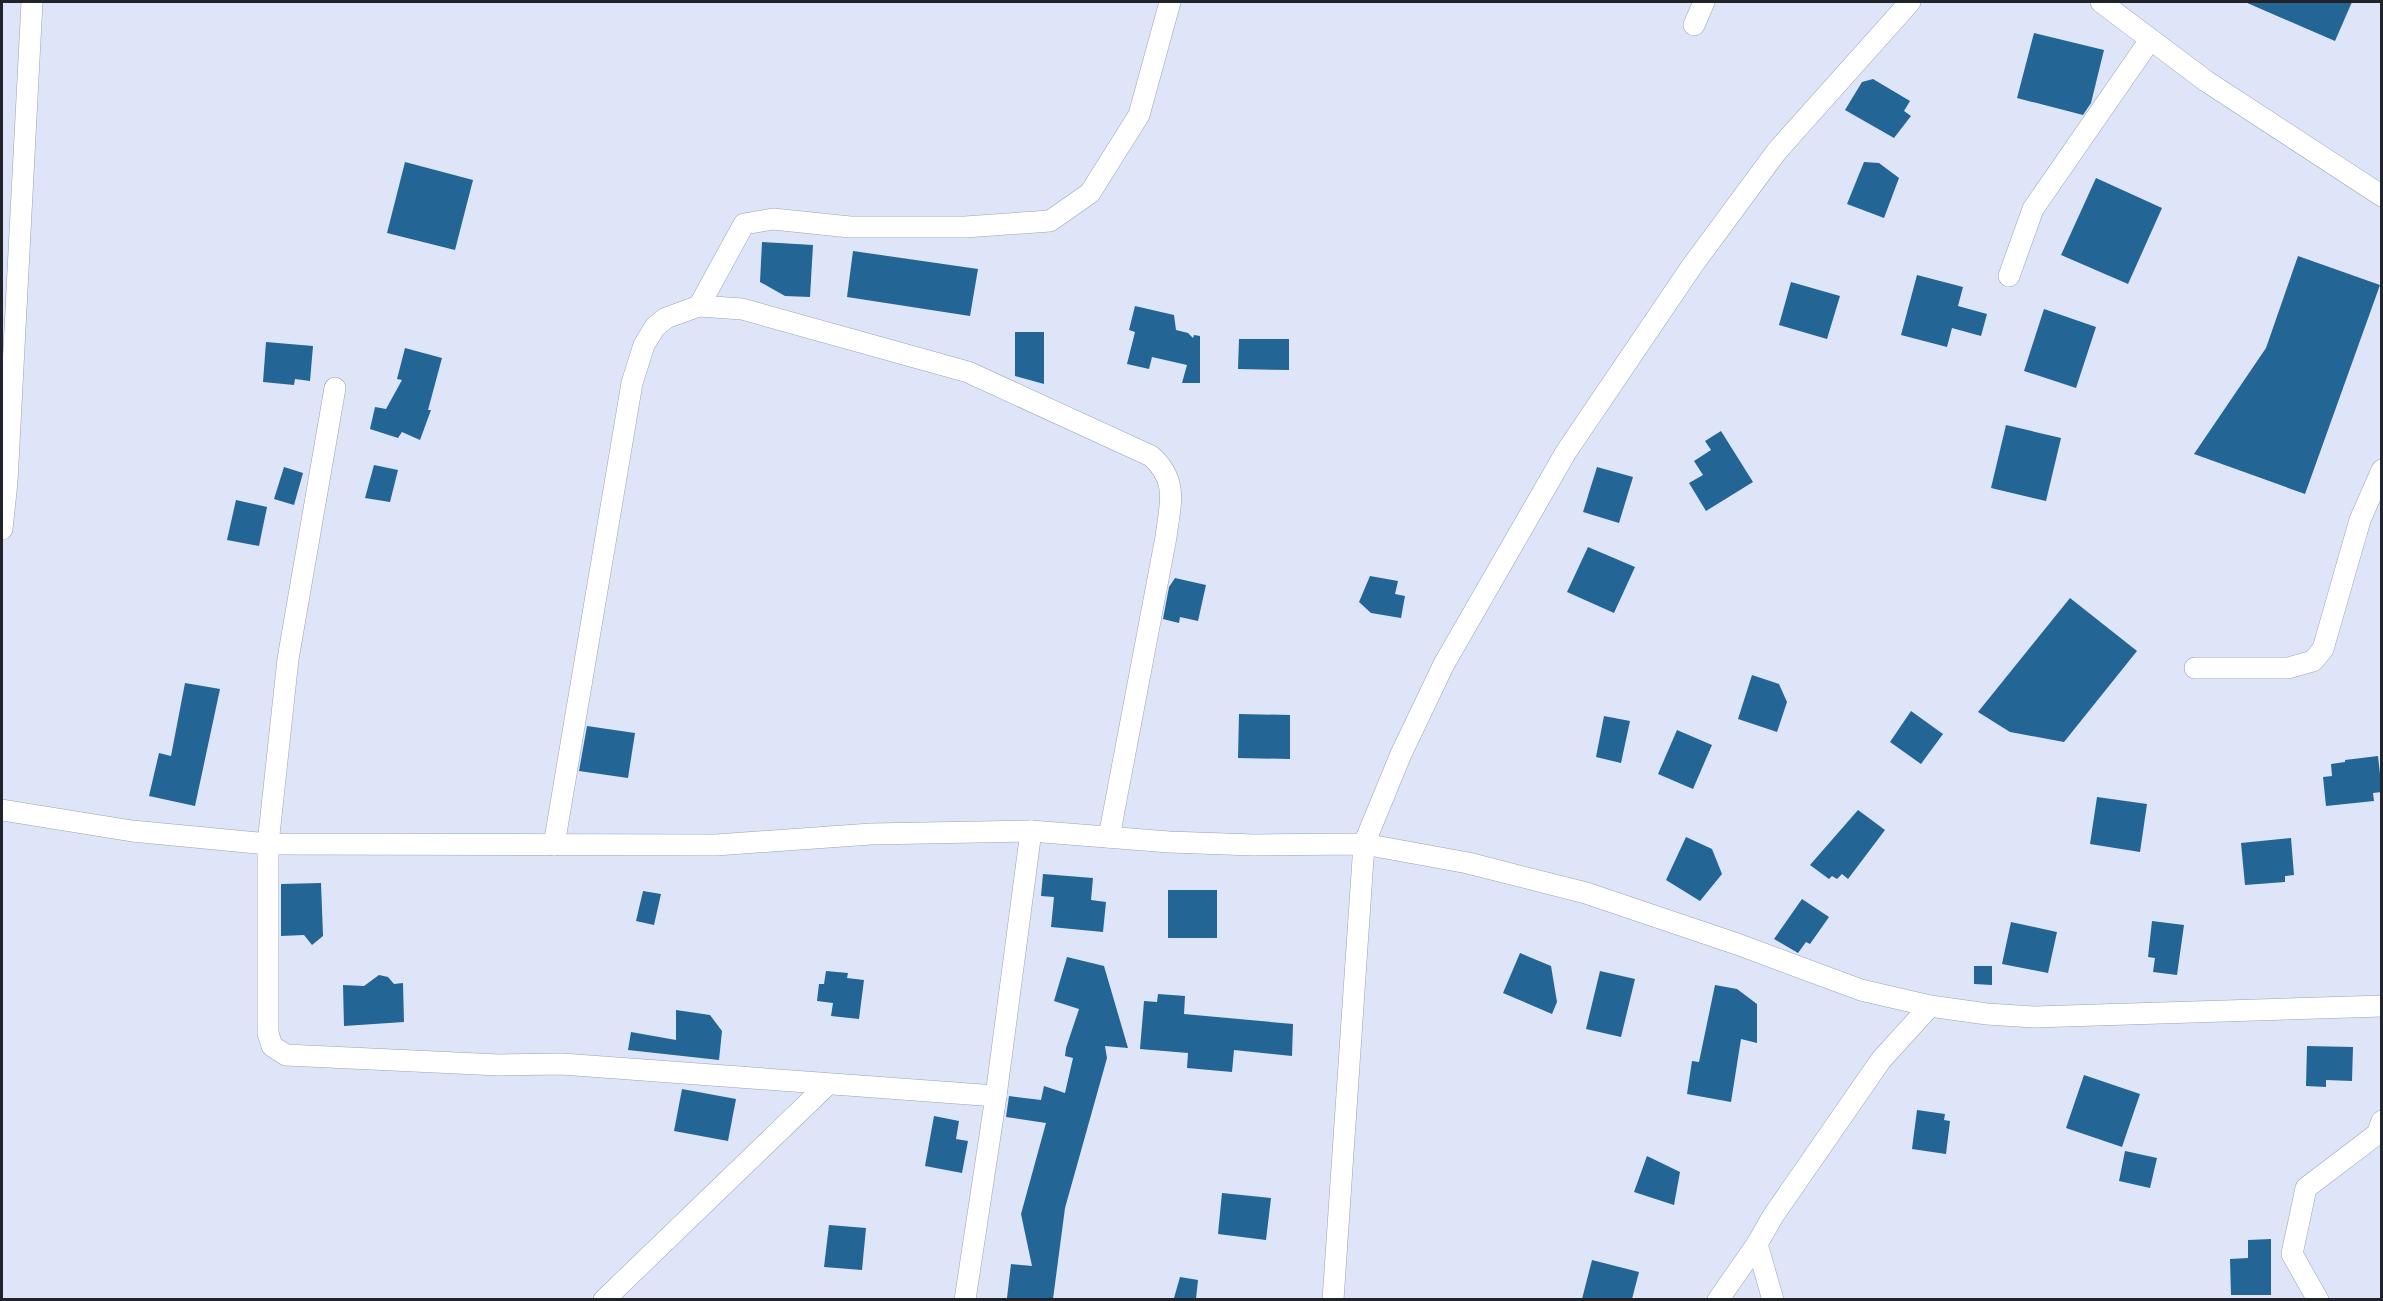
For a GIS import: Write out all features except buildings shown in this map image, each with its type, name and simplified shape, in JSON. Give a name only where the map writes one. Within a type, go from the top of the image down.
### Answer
[{"type":"street","points":[[2,529],[7,482],[32,2]]},
{"type":"street","points":[[699,306],[744,224],[773,219],[850,227],[965,227],[1050,221],[1090,193],[1139,115],[1170,2]]},
{"type":"street","points":[[1694,25],[1704,2]]},
{"type":"street","points":[[1333,1299],[1364,844],[1401,754],[1444,664],[1566,453],[1692,266],[1777,150],[1910,2]]},
{"type":"street","points":[[2101,2],[2215,87],[2382,196]]},
{"type":"street","points":[[2009,276],[2032,209],[2150,40]]},
{"type":"street","points":[[554,845],[632,383],[644,345],[655,327],[666,318],[699,306],[742,309],[839,334],[968,372],[1151,456],[1163,466],[1170,479],[1171,497],[1166,537],[1109,837]]},
{"type":"street","points":[[335,388],[288,659],[268,844],[267,1033],[272,1046],[278,1052],[286,1055],[487,1065],[562,1064],[996,1096]]},
{"type":"street","points":[[2195,669],[2288,668],[2313,661],[2323,649],[2360,519],[2382,470]]},
{"type":"street","points":[[2,810],[132,831],[268,844],[716,845],[871,834],[1031,831],[1169,842],[1254,845],[1364,844],[1468,863],[1586,893],[1737,944],[1861,990],[1930,1006],[1987,1014],[2034,1017],[2382,1006]]},
{"type":"street","points":[[966,1299],[1031,831]]},
{"type":"street","points":[[1719,1299],[1757,1244],[1773,1216],[1881,1060],[1930,1006]]},
{"type":"street","points":[[604,1299],[827,1085]]},
{"type":"street","points":[[2318,1299],[2292,1254],[2306,1188],[2377,1134],[2382,1122]]},
{"type":"street","points":[[1757,1244],[1773,1299]]}]
